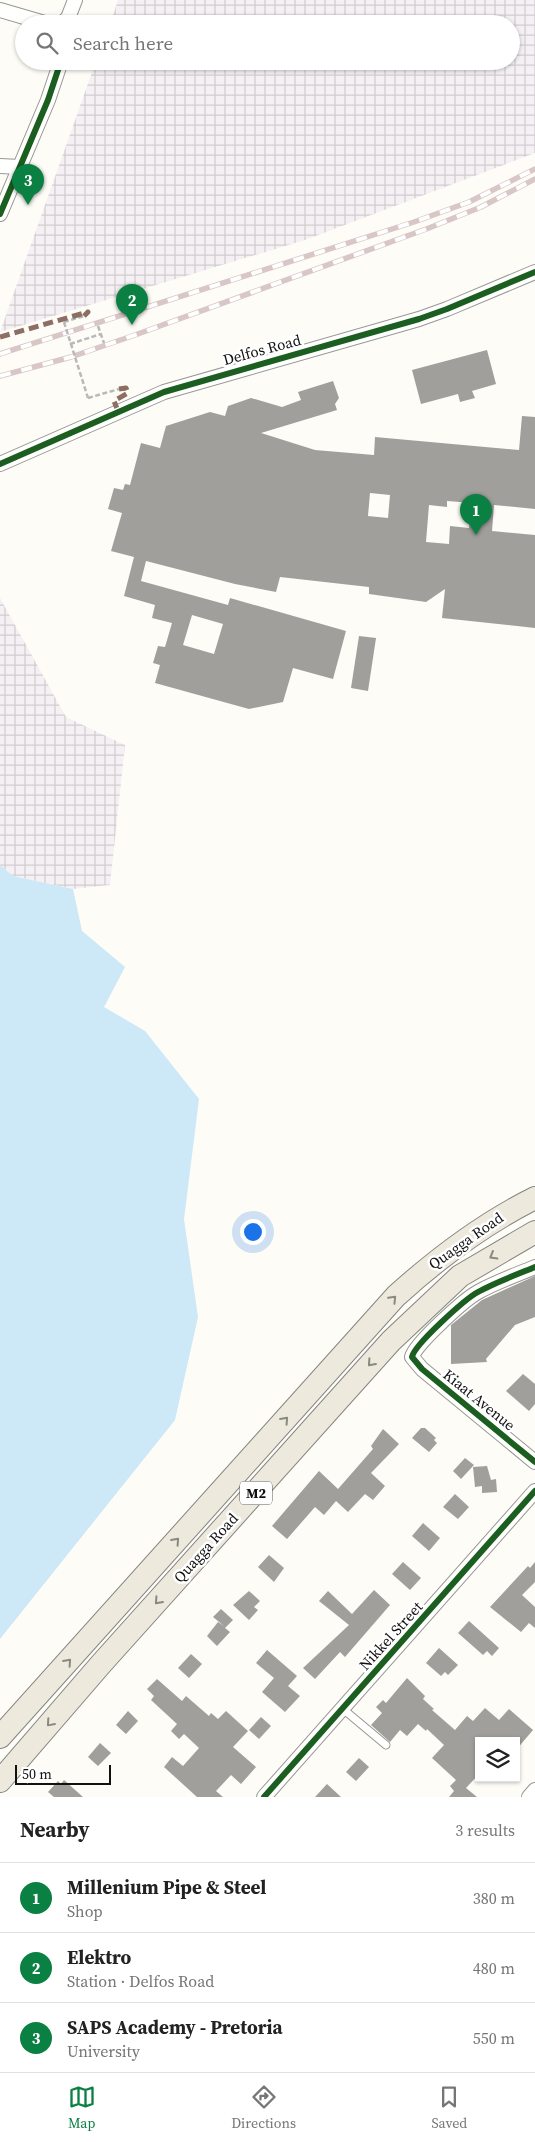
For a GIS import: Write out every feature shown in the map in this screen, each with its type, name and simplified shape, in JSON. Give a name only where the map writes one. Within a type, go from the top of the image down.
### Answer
[{"type":"main road","name":"Quagga Road","points":[[0,1738],[396,1296],[436,1259],[503,1214],[535,1198]]},
{"type":"main road","name":"Quagga Road","points":[[0,1781],[101,1664],[391,1341],[460,1276],[535,1232]]},
{"type":"street","points":[[68,15],[75,0]]},
{"type":"street","points":[[0,10],[17,15]]},
{"type":"street","points":[[0,214],[48,100],[58,70]]},
{"type":"street","points":[[0,166],[20,167]]},
{"type":"street","name":"Delfos Road","points":[[0,464],[164,392],[448,309],[535,272]]},
{"type":"street","name":"Kiaat Avenue","points":[[535,1267],[471,1296],[433,1331],[413,1353],[413,1360],[422,1369],[535,1462]]},
{"type":"street","name":"Nikkel Street","points":[[264,1797],[535,1491]]},
{"type":"street","points":[[529,1797],[535,1790]]},
{"type":"lane","points":[[343,1709],[386,1745]]},
{"type":"path","points":[[84,316],[64,322],[88,398],[120,389]]},
{"type":"path","points":[[98,326],[104,343]]},
{"type":"path","points":[[70,344],[101,334]]},
{"type":"shaded area","points":[[118,0],[535,0],[535,153],[305,240],[0,332],[93,70],[520,70],[520,15],[113,15]]},
{"type":"shaded area","points":[[0,598],[66,717],[125,745],[110,885],[73,889],[13,876],[0,865]]},
{"type":"water","points":[[0,865],[13,876],[73,889],[82,931],[125,967],[104,1007],[145,1031],[199,1099],[184,1219],[198,1317],[175,1420],[0,1639]]},
{"type":"building","points":[[487,350],[496,384],[472,391],[475,398],[460,402],[458,394],[421,404],[412,370]]},
{"type":"building","points":[[333,381],[339,398],[335,404],[337,410],[261,433],[315,450],[374,455],[375,437],[519,450],[522,416],[535,417],[535,509],[494,505],[492,531],[535,535],[535,628],[442,618],[445,589],[426,602],[369,594],[369,587],[280,577],[276,592],[235,584],[146,561],[141,581],[228,605],[230,598],[346,631],[333,679],[293,668],[283,702],[249,709],[155,683],[160,665],[153,663],[158,646],[165,647],[172,623],[152,618],[155,605],[124,596],[134,557],[111,551],[122,513],[108,509],[114,488],[123,490],[125,484],[130,485],[141,443],[160,448],[166,426],[210,412],[225,416],[228,406],[251,398],[282,407],[301,400],[298,392]],"holes":[[[370,493],[390,495],[388,518],[368,516]],[[447,501],[472,503],[469,528],[450,526],[449,544],[426,542],[429,505],[447,507]],[[192,615],[223,624],[214,654],[183,645]]]},
{"type":"building","points":[[359,636],[376,638],[368,691],[351,688]]},
{"type":"building","points":[[535,1276],[535,1317],[515,1325],[486,1359],[487,1362],[451,1364],[451,1325],[482,1300]]},
{"type":"building","points":[[523,1374],[535,1384],[535,1404],[529,1411],[506,1391]]},
{"type":"building","points":[[421,1428],[425,1428],[436,1438],[434,1440],[437,1443],[429,1452],[412,1438]]},
{"type":"building","points":[[383,1429],[399,1444],[371,1473],[385,1486],[373,1500],[365,1494],[348,1512],[336,1501],[324,1515],[315,1507],[287,1539],[272,1526],[319,1471],[338,1489],[373,1449],[371,1446]]},
{"type":"building","points":[[465,1458],[474,1465],[461,1479],[453,1471]]},
{"type":"building","points":[[487,1466],[491,1480],[496,1479],[497,1492],[482,1493],[482,1486],[475,1487],[473,1467]]},
{"type":"building","points":[[455,1494],[469,1507],[458,1519],[443,1507]]},
{"type":"building","points":[[423,1523],[440,1538],[429,1551],[412,1536]]},
{"type":"building","points":[[269,1555],[284,1568],[274,1582],[258,1567]]},
{"type":"building","points":[[403,1562],[421,1578],[410,1590],[392,1574]]},
{"type":"building","points":[[535,1562],[535,1582],[522,1595],[535,1607],[535,1628],[529,1623],[521,1632],[490,1607],[528,1566],[530,1568]]},
{"type":"building","points":[[374,1590],[390,1605],[345,1657],[340,1652],[315,1679],[303,1668],[349,1625],[319,1601],[328,1591],[352,1614]]},
{"type":"building","points":[[249,1591],[260,1601],[254,1607],[258,1610],[249,1620],[233,1605]]},
{"type":"building","points":[[221,1609],[233,1620],[225,1628],[230,1632],[217,1646],[207,1636],[218,1622],[224,1626],[213,1617]]},
{"type":"building","points":[[469,1621],[499,1648],[492,1656],[487,1651],[483,1655],[458,1633]]},
{"type":"building","points":[[439,1648],[458,1665],[448,1675],[445,1672],[441,1676],[426,1663]]},
{"type":"building","points":[[267,1650],[297,1676],[288,1686],[300,1696],[285,1712],[262,1692],[274,1678],[256,1663]]},
{"type":"building","points":[[191,1654],[202,1664],[189,1678],[178,1668]]},
{"type":"building","points":[[407,1678],[425,1696],[423,1699],[434,1709],[432,1710],[455,1730],[467,1716],[473,1721],[485,1708],[499,1720],[509,1709],[533,1730],[520,1745],[520,1737],[475,1737],[475,1778],[466,1788],[477,1797],[449,1797],[454,1791],[450,1786],[456,1780],[432,1758],[444,1745],[427,1729],[426,1731],[418,1724],[407,1736],[400,1730],[390,1742],[371,1725],[382,1713],[376,1707],[383,1700],[386,1703]]},
{"type":"building","points":[[157,1679],[182,1701],[186,1696],[209,1716],[211,1713],[218,1719],[226,1711],[248,1731],[233,1747],[256,1767],[241,1784],[231,1775],[216,1791],[223,1797],[197,1797],[164,1767],[172,1757],[183,1766],[199,1748],[184,1734],[179,1739],[171,1731],[177,1724],[151,1700],[154,1696],[147,1689]]},
{"type":"building","points":[[128,1711],[138,1721],[126,1734],[116,1725]]},
{"type":"building","points":[[261,1717],[271,1726],[259,1739],[249,1730]]},
{"type":"building","points":[[100,1743],[111,1753],[98,1766],[88,1757]]},
{"type":"building","points":[[359,1758],[369,1767],[356,1781],[346,1772]]},
{"type":"building","points":[[64,1780],[83,1797],[54,1797],[48,1792],[58,1781],[61,1784]]},
{"type":"building","points":[[327,1784],[341,1797],[315,1797]]},
{"type":"railway","points":[[0,354],[414,222],[469,202],[535,169]]},
{"type":"railway","points":[[0,376],[71,357],[135,335],[429,228],[481,207],[535,179]]},
{"type":"marked path","points":[[0,337],[88,312],[84,316]]},
{"type":"marked path","points":[[118,411],[114,401],[128,393],[126,388],[119,389]]},
{"type":"cycle path","points":[[0,214],[48,100],[58,70]]},
{"type":"cycle path","points":[[0,464],[164,392],[419,319],[535,272]]},
{"type":"cycle path","points":[[535,1267],[492,1285],[472,1296],[430,1333],[412,1357],[422,1369],[535,1462]]},
{"type":"cycle path","points":[[264,1797],[535,1491]]},
{"type":"place","name":"SAPS Academy - Pretoria","points":[[28,205]]},
{"type":"place","name":"Elektro","points":[[132,325]]},
{"type":"place","name":"Millenium Pipe & Steel","points":[[476,535]]}]
